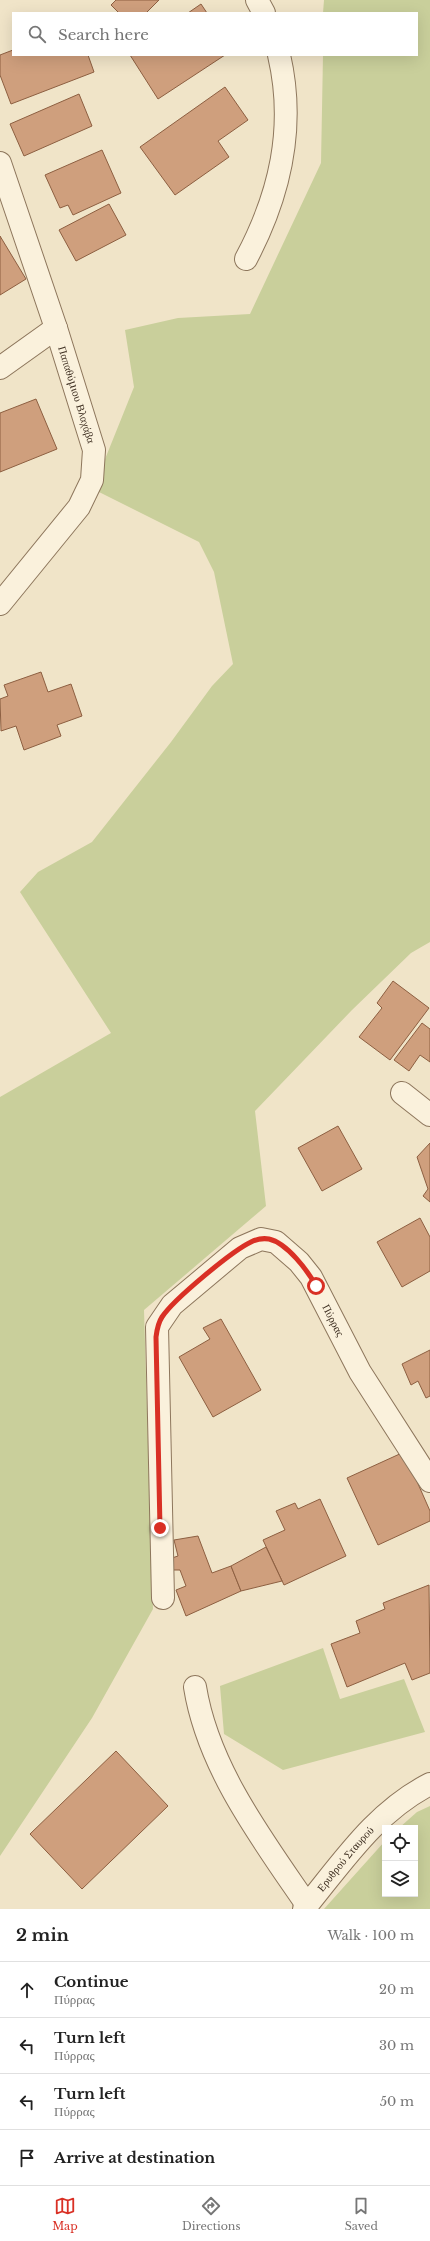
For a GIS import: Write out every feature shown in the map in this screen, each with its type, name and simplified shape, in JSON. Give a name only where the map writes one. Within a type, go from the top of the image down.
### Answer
[{"type":"street","points":[[257,0],[263,12]]},
{"type":"street","points":[[246,259],[261,231],[278,180],[286,118],[282,69],[279,56]]},
{"type":"street","name":"Παπαθύμιου Βλαχάβα","points":[[0,163],[56,328],[92,443],[94,456],[92,480],[79,507],[0,604]]},
{"type":"street","points":[[0,368],[56,328]]},
{"type":"street","points":[[402,1093],[430,1115]]},
{"type":"street","name":"Πύρρας","points":[[163,1598],[157,1327],[172,1305],[229,1257],[252,1241],[265,1238],[276,1242],[294,1257],[311,1277],[360,1372],[430,1481]]},
{"type":"street","points":[[195,1686],[205,1727],[233,1788],[259,1834],[306,1907]]},
{"type":"street","name":"Ερυθρού Σταυρού","points":[[306,1907],[369,1830],[396,1805],[430,1784]]},
{"type":"green space","points":[[324,0],[430,0],[430,942],[411,953],[352,1010],[255,1111],[266,1206],[144,1310],[153,1609],[92,1718],[0,1856],[0,1097],[111,1033],[20,892],[38,872],[92,842],[171,742],[212,686],[233,664],[214,572],[199,542],[93,489],[134,387],[125,330],[178,318],[250,314],[321,163],[323,56],[418,56],[418,12],[323,12]]},
{"type":"green space","points":[[323,1648],[340,1699],[404,1679],[425,1732],[283,1770],[224,1734],[220,1686]]},
{"type":"green space","points":[[430,1806],[430,1909],[324,1909],[382,1844],[382,1897],[418,1897],[418,1825],[402,1825],[417,1812]]},
{"type":"building","points":[[116,0],[159,0],[147,12],[118,12],[111,5]]},
{"type":"building","points":[[201,4],[206,12],[189,12]]},
{"type":"building","points":[[12,50],[12,56],[88,56],[94,72],[11,104],[0,75],[0,55]]},
{"type":"building","points":[[131,56],[223,56],[158,99]]},
{"type":"building","points":[[225,87],[248,120],[218,141],[229,157],[175,195],[140,147]]},
{"type":"building","points":[[79,94],[92,126],[24,156],[10,124]]},
{"type":"building","points":[[102,150],[121,193],[73,215],[68,205],[60,208],[45,175]]},
{"type":"building","points":[[109,204],[126,235],[76,261],[59,230]]},
{"type":"building","points":[[0,236],[26,279],[0,295]]},
{"type":"building","points":[[36,399],[57,449],[0,472],[0,413]]},
{"type":"building","points":[[41,672],[48,692],[71,684],[82,716],[57,725],[61,736],[24,750],[16,726],[1,731],[0,699],[8,696],[4,685]]},
{"type":"building","points":[[393,981],[429,1008],[390,1060],[359,1037],[382,1008],[377,1003]]},
{"type":"building","points":[[422,1023],[430,1029],[430,1062],[420,1055],[409,1071],[394,1060]]},
{"type":"building","points":[[338,1126],[362,1169],[322,1191],[298,1148]]},
{"type":"building","points":[[430,1143],[430,1202],[423,1196],[428,1189],[417,1157]]},
{"type":"building","points":[[420,1218],[430,1237],[430,1271],[402,1287],[377,1242]]},
{"type":"building","points":[[221,1319],[261,1390],[213,1417],[179,1357],[210,1339],[203,1328]]},
{"type":"building","points":[[430,1350],[430,1396],[426,1398],[418,1381],[411,1385],[402,1364]]},
{"type":"building","points":[[404,1452],[430,1511],[430,1521],[378,1545],[347,1478]]},
{"type":"building","points":[[320,1499],[346,1556],[284,1585],[263,1540],[285,1530],[276,1511],[295,1503],[298,1509]]},
{"type":"building","points":[[198,1536],[212,1573],[231,1566],[241,1591],[186,1616],[176,1590],[186,1586],[180,1570],[172,1570],[172,1558],[178,1556],[174,1540]]},
{"type":"building","points":[[266,1547],[282,1581],[241,1591],[231,1566]]},
{"type":"building","points":[[429,1585],[430,1673],[412,1680],[405,1663],[347,1687],[331,1644],[360,1633],[356,1621],[385,1609],[383,1603]]},
{"type":"building","points":[[116,1751],[168,1806],[82,1889],[30,1834]]},
{"type":"route","points":[[160,1528],[156,1337],[157,1327],[162,1317],[172,1305],[240,1248],[261,1238],[270,1239],[276,1242],[289,1252],[306,1270],[316,1286]]}]
